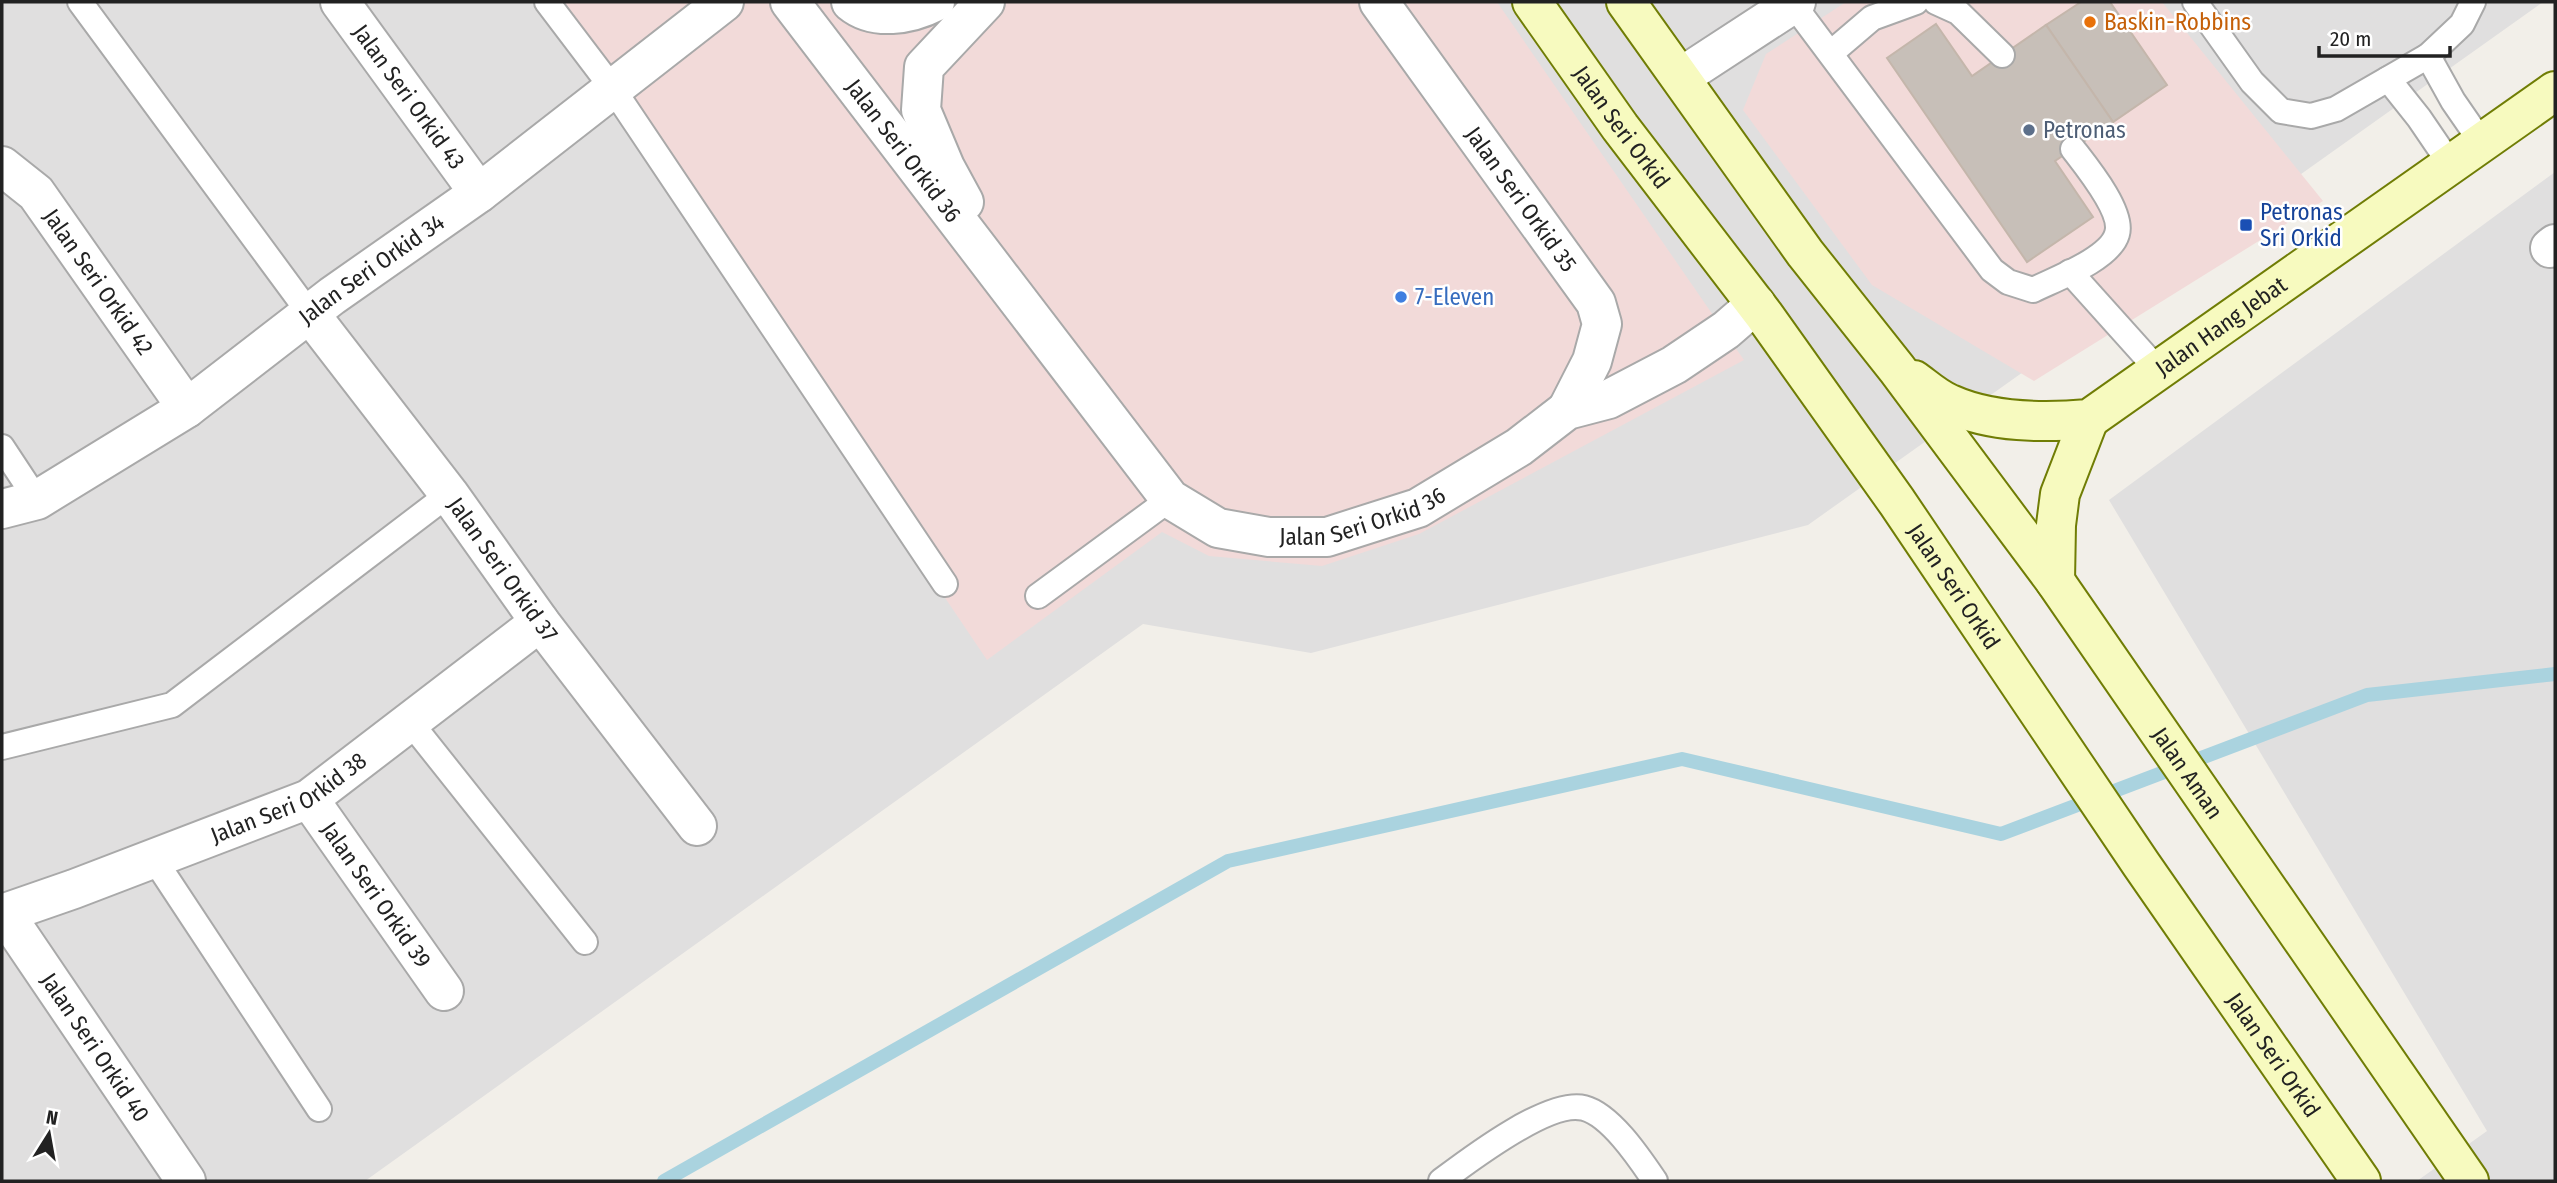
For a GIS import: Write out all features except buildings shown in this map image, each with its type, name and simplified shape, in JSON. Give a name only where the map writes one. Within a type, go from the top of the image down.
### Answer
[{"type":"main road","name":"Jalan Seri Orkid","points":[[1532,2],[1620,127],[1756,304],[1897,502],[2141,864],[2361,1181]]},
{"type":"main road","points":[[1626,2],[1805,253],[1898,369],[1949,404],[1991,416],[2051,422],[2089,419],[2060,494],[2056,525],[2055,581]]},
{"type":"main road","name":"Jalan Hang Jebat","points":[[2089,419],[2555,91]]},
{"type":"main road","name":"Jalan Aman","points":[[1898,369],[2055,581],[2469,1181]]},
{"type":"street","name":"Jalan Seri Orkid 43","points":[[340,2],[479,193]]},
{"type":"street","name":"Jalan Seri Orkid 34","points":[[20,504],[187,408],[310,314],[479,193],[724,2]]},
{"type":"street","name":"Jalan Seri Orkid 36","points":[[790,2],[1170,499],[1217,528],[1269,537],[1328,537],[1418,508],[1519,447],[1567,410],[1609,399],[1674,365],[1726,330],[1756,304]]},
{"type":"street","points":[[851,2],[861,10],[891,15],[922,9],[935,2]]},
{"type":"street","name":"Jalan Seri Orkid 36","points":[[985,2],[924,67],[921,110],[945,167],[1016,300]]},
{"type":"street","name":"Jalan Seri Orkid 35","points":[[1379,2],[1596,303],[1602,324],[1592,361],[1567,410]]},
{"type":"street","points":[[1681,78],[1794,2]]},
{"type":"street","name":"Jalan Seri Orkid 42","points":[[2,166],[36,192],[187,408]]},
{"type":"street","name":"Jalan Seri Orkid 37","points":[[310,314],[449,494],[540,622],[697,826]]},
{"type":"street","name":"Jalan Seri Orkid 38","points":[[3,914],[309,799],[540,622]]},
{"type":"street","name":"Jalan Seri Orkid 39","points":[[309,799],[444,991]]},
{"type":"street","name":"Jalan Seri Orkid 40","points":[[3,914],[186,1181]]},
{"type":"lane","points":[[80,2],[310,314]]},
{"type":"lane","points":[[547,2],[613,89],[946,584]]},
{"type":"lane","points":[[1794,2],[1992,270],[2008,282],[2033,290],[2108,250],[2118,233],[2115,214],[2098,182],[2073,149]]},
{"type":"lane","points":[[1831,53],[1872,18],[1916,2]]},
{"type":"lane","points":[[1936,2],[1958,12],[2002,55]]},
{"type":"lane","points":[[2195,2],[2252,82],[2281,111],[2311,116],[2336,109],[2428,55],[2462,24],[2473,2]]},
{"type":"lane","points":[[2428,55],[2453,101],[2482,143]]},
{"type":"lane","points":[[2388,79],[2451,165]]},
{"type":"lane","points":[[2070,272],[2158,370]]},
{"type":"lane","points":[[2,447],[20,504]]},
{"type":"lane","points":[[2,747],[172,705],[449,494]]},
{"type":"lane","points":[[1038,596],[1170,499]]},
{"type":"lane","points":[[410,722],[585,942]]},
{"type":"lane","points":[[154,859],[319,1109]]},
{"type":"lane","points":[[1441,1181],[1470,1173],[1538,1117],[1583,1108],[1602,1117],[1636,1153],[1655,1181]]},
{"type":"shaded area","points":[[2,2],[2543,2],[1808,525],[1311,653],[1143,624],[365,1181],[2,1181]]},
{"type":"shaded area","points":[[537,2],[1497,2],[1744,360],[1419,534],[1322,566],[1209,556],[1162,532],[987,660],[591,73]]},
{"type":"shaded area","points":[[1846,2],[2162,2],[2323,201],[2034,381],[1872,285],[1743,110],[1766,54]]},
{"type":"shaded area","points":[[2555,172],[2555,1181],[2417,1181],[2487,1131],[2109,500]]},
{"type":"waterway","points":[[664,1181],[1228,861],[1682,759],[2001,834],[2367,695],[2555,674]]},
{"type":"place","name":"Baskin-Robbins","points":[[2090,22]]},
{"type":"place","name":"Petronas","points":[[2029,130]]},
{"type":"place","name":"Petronas Sri Orkid","points":[[2246,225]]},
{"type":"place","name":"7-Eleven","points":[[1401,297]]}]
